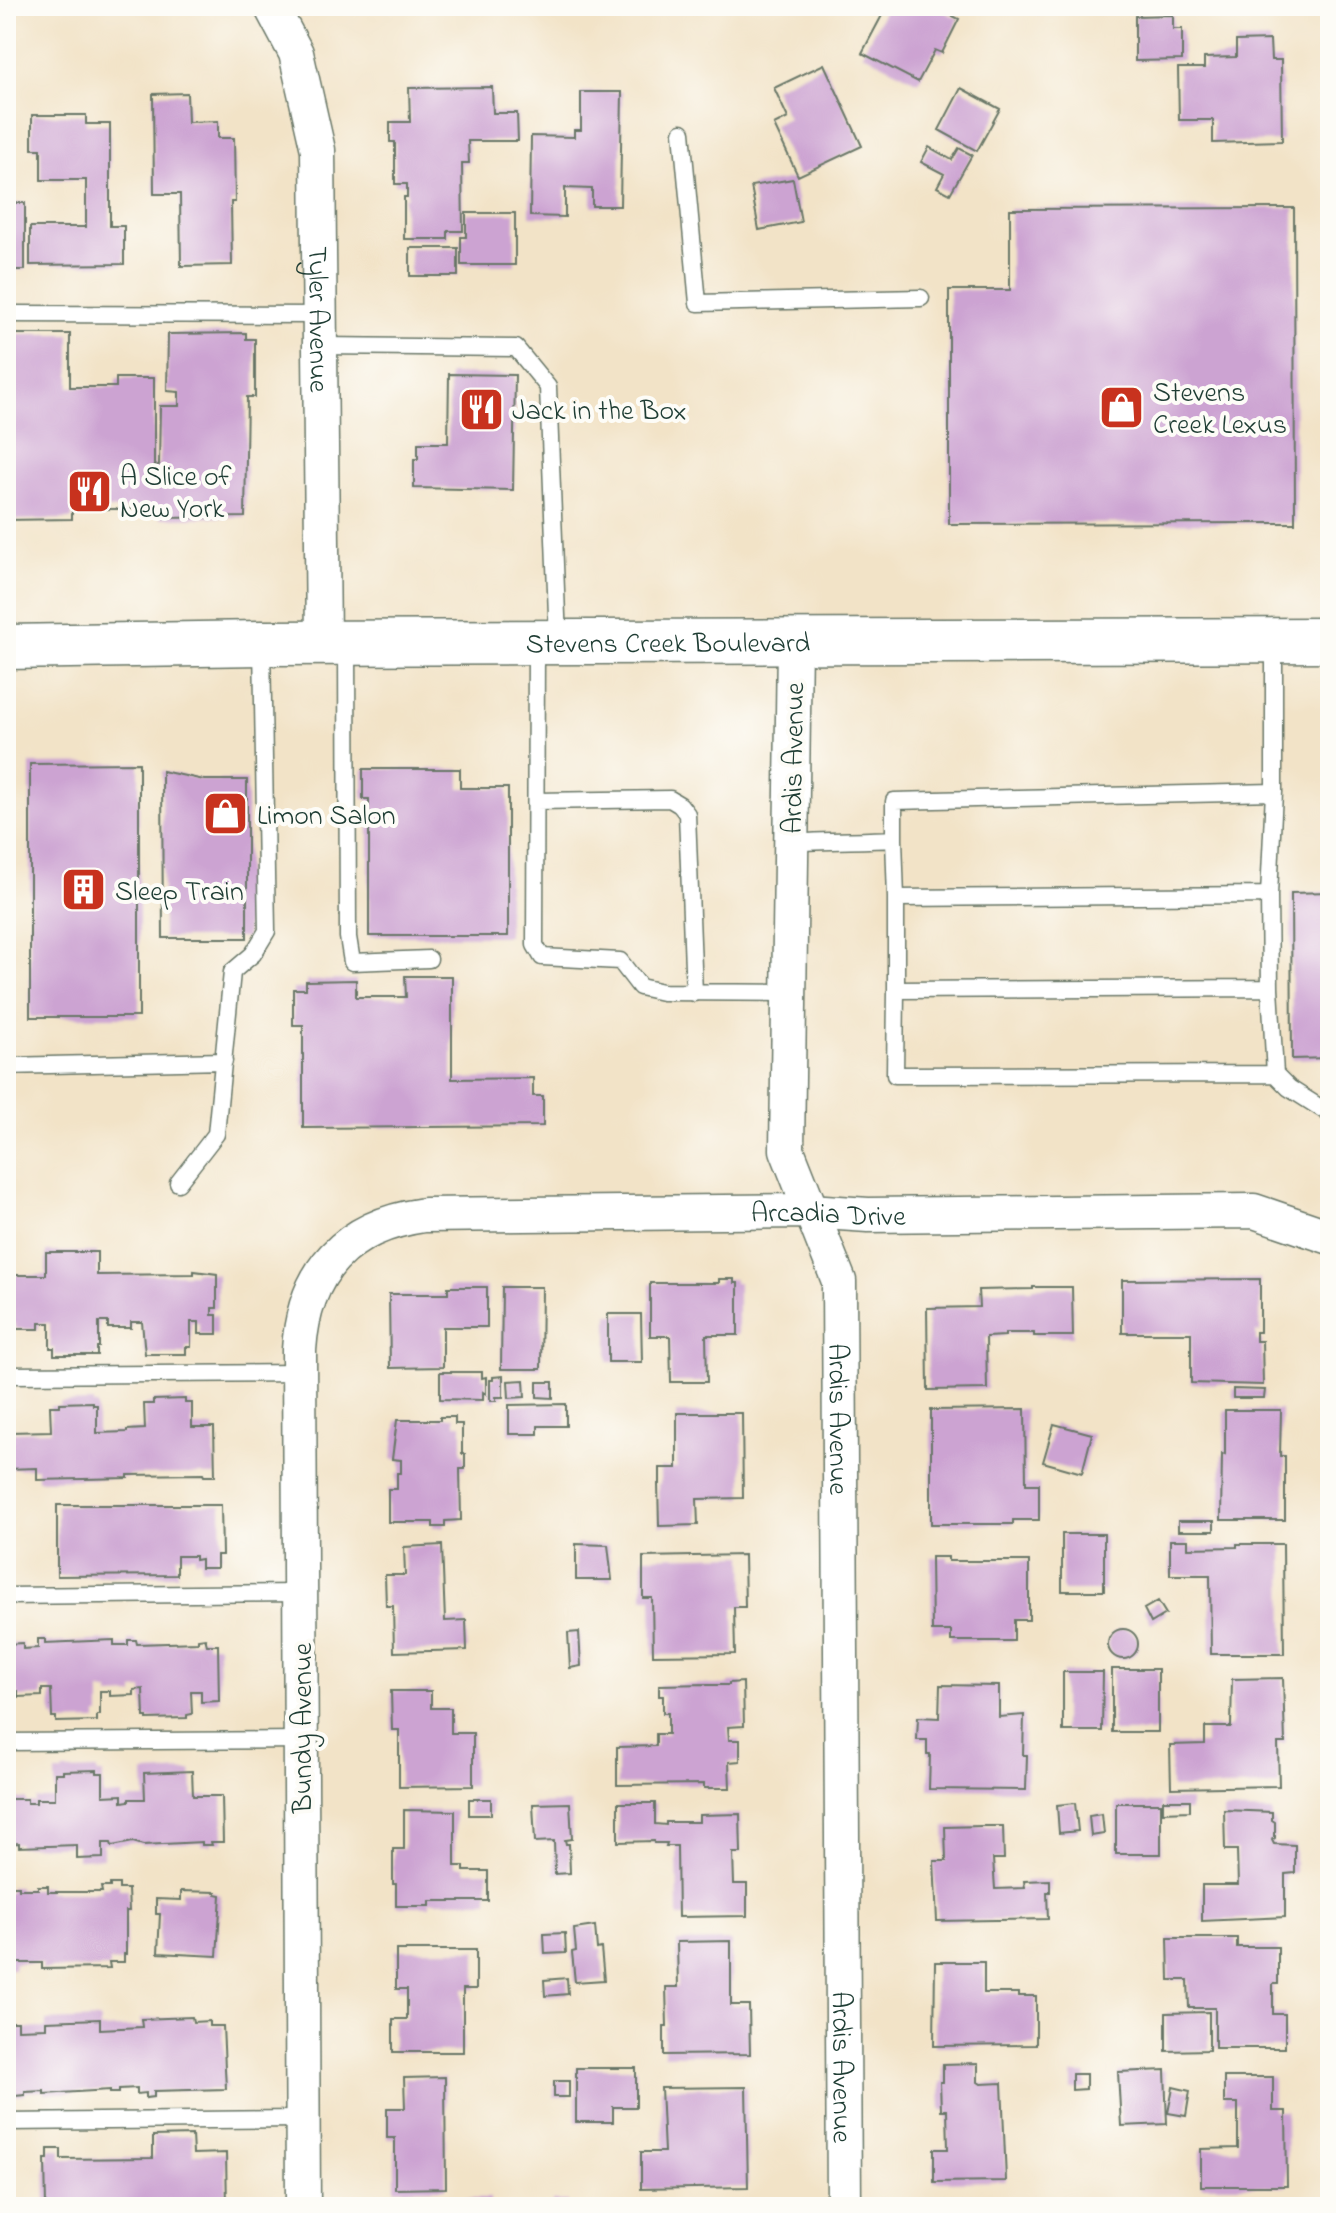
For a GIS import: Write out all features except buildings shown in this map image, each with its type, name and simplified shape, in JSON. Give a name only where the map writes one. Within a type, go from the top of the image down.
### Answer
[{"type":"main road","name":"Stevens Creek Boulevard","points":[[6,647],[262,643],[1330,640]]},
{"type":"street","name":"Tyler Avenue","points":[[271,6],[296,53],[318,150],[320,330],[335,643]]},
{"type":"street","name":"Ardis Avenue","points":[[794,643],[787,1150],[839,1281],[844,2207]]},
{"type":"street","name":"Arcadia Drive","points":[[334,1257],[352,1240],[375,1227],[399,1218],[424,1215],[1254,1211],[1330,1237]]},
{"type":"street","name":"Bundy Avenue","points":[[303,2207],[301,1325],[307,1301],[318,1278],[334,1257]]},
{"type":"lane","points":[[682,132],[698,303],[921,298]]},
{"type":"lane","points":[[6,314],[320,330],[516,348],[548,387],[547,643],[536,801],[535,945],[542,957],[620,961],[640,987],[662,992],[789,993]]},
{"type":"lane","points":[[1274,640],[1274,792],[1269,895],[1275,1074],[1289,1088],[1330,1114]]},
{"type":"lane","points":[[178,1183],[216,1134],[232,972],[253,954],[267,931],[262,643]]},
{"type":"lane","points":[[335,643],[348,937],[352,962],[429,959]]},
{"type":"lane","points":[[1274,792],[894,801],[894,839],[895,1075],[1275,1074]]},
{"type":"lane","points":[[536,801],[670,799],[680,805],[687,814],[694,993]]},
{"type":"lane","points":[[791,843],[826,839],[894,839]]},
{"type":"lane","points":[[896,898],[1269,895]]},
{"type":"lane","points":[[896,990],[1270,988]]},
{"type":"lane","points":[[6,1066],[224,1061]]},
{"type":"lane","points":[[9,1375],[300,1373]]},
{"type":"lane","points":[[6,1596],[300,1593]]},
{"type":"lane","points":[[6,1742],[301,1740]]},
{"type":"lane","points":[[6,2122],[302,2119]]},
{"type":"place","name":"Stevens Creek Lexus","points":[[1122,407]]},
{"type":"place","name":"Jack in the Box","points":[[481,409]]},
{"type":"place","name":"A Slice of New York","points":[[89,491]]},
{"type":"place","name":"Limon Salon","points":[[226,814]]},
{"type":"place","name":"Sleep Train","points":[[84,890]]}]
